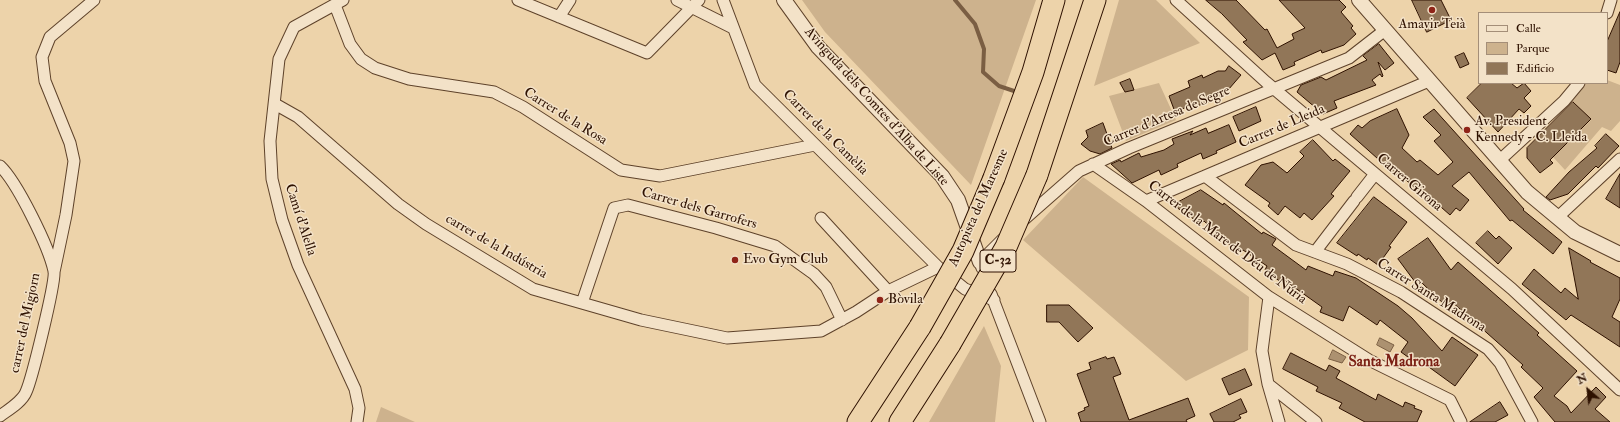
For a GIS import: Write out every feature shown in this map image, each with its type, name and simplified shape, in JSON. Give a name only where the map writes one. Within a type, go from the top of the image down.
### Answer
[{"type":"highway","name":"Autopista del Maresme","points":[[858,422],[920,327],[962,251],[994,178],[1033,72],[1054,0]]},
{"type":"highway","name":"C-32","points":[[900,422],[950,344],[1006,247],[1037,175],[1094,0]]},
{"type":"street","points":[[54,272],[66,215],[74,161],[70,143],[45,81],[42,58],[50,37],[94,0]]},
{"type":"street","points":[[518,0],[647,53],[696,3]]},
{"type":"street","points":[[558,17],[570,0]]},
{"type":"street","points":[[677,0],[696,3],[733,28]]},
{"type":"street","name":"Carrer de la Camèlia","points":[[723,0],[755,85],[938,267],[965,289],[994,300]]},
{"type":"street","name":"Avinguda dels Comtes d'Alba de Liste","points":[[784,0],[818,47],[942,176],[958,200],[980,262]]},
{"type":"street","name":"Carrer Girona","points":[[1176,0],[1273,89],[1512,289],[1620,390]]},
{"type":"street","points":[[1358,0],[1527,192],[1576,232],[1620,254]]},
{"type":"street","points":[[1607,12],[1612,0]]},
{"type":"street","name":"Camí d'Alella","points":[[339,2],[294,27],[279,60],[270,141],[272,179],[282,220],[298,264],[355,389],[359,408],[357,422]]},
{"type":"street","name":"Carrer de la Rosa","points":[[339,2],[350,44],[361,59],[375,68],[409,79],[494,92],[523,107],[621,170],[660,176],[815,145]]},
{"type":"street","name":"Carrer d'Artesa de Segre","points":[[980,262],[1006,235],[1079,171],[1349,58],[1385,30]]},
{"type":"street","name":"Carrer de Lleida","points":[[1146,201],[1429,80]]},
{"type":"street","points":[[1500,160],[1564,101],[1578,84]]},
{"type":"street","name":"carrer de la Indústria","points":[[275,104],[298,117],[398,204],[426,224],[533,289],[641,320],[727,338],[821,331],[888,291],[938,267]]},
{"type":"street","name":"Carrer de la Mare de Déu de Núria","points":[[1093,164],[1146,201],[1269,297],[1369,360],[1450,400],[1461,422]]},
{"type":"street","points":[[1558,217],[1618,165]]},
{"type":"street","name":"carrer del Migjorn","points":[[0,166],[16,188],[38,230],[54,272],[44,322],[26,393],[0,416]]},
{"type":"street","points":[[1315,252],[1375,174]]},
{"type":"street","name":"Carrer Santa Madrona","points":[[1205,176],[1296,245],[1347,264],[1401,292],[1488,349],[1500,363],[1532,422]]},
{"type":"street","name":"Carrer dels Garrofers","points":[[582,303],[614,208],[628,204],[775,246],[814,274],[826,287],[837,322]]},
{"type":"street","points":[[821,218],[888,291]]},
{"type":"street","points":[[980,262],[1040,422]]},
{"type":"street","points":[[1269,297],[1262,351],[1268,384],[1279,422]]},
{"type":"street","points":[[1268,384],[1316,422]]},
{"type":"green space","points":[[802,0],[1036,0],[971,185],[825,32]]},
{"type":"green space","points":[[1119,0],[1156,0],[1200,43],[1094,86]]},
{"type":"green space","points":[[1608,80],[1620,85],[1620,121],[1611,131],[1602,127],[1565,170],[1553,157],[1591,120],[1572,100],[1581,84],[1608,84]]},
{"type":"green space","points":[[1159,83],[1176,120],[1126,141],[1109,96]]},
{"type":"green space","points":[[1083,177],[1249,297],[1248,350],[1186,381],[1023,240]]},
{"type":"green space","points":[[984,326],[1001,366],[995,422],[929,422]]},
{"type":"green space","points":[[381,407],[415,422],[376,422]]},
{"type":"shaded area","points":[[1380,338],[1394,345],[1390,352],[1377,345]]},
{"type":"shaded area","points":[[1333,350],[1346,357],[1342,363],[1329,359]]},
{"type":"building","points":[[1206,0],[1236,0],[1265,30],[1267,29],[1277,48],[1294,39],[1292,34],[1305,28],[1279,0],[1339,0],[1346,7],[1341,12],[1353,26],[1351,28],[1356,34],[1344,45],[1322,53],[1321,50],[1294,62],[1295,65],[1283,70],[1275,53],[1262,60],[1243,42],[1247,40]]},
{"type":"building","name":"Amavir Teià","points":[[1412,0],[1441,0],[1451,20],[1427,32]]},
{"type":"building","points":[[1620,12],[1620,62],[1616,73],[1608,70],[1608,40]]},
{"type":"building","points":[[1379,44],[1394,63],[1385,70],[1378,62],[1383,76],[1382,77],[1380,74],[1372,80],[1376,85],[1334,101],[1337,108],[1323,114],[1297,92],[1301,85],[1321,77],[1326,80],[1367,60],[1363,56]]},
{"type":"building","points":[[1464,53],[1469,64],[1460,68],[1455,57]]},
{"type":"building","points":[[1229,66],[1241,75],[1222,97],[1197,106],[1196,103],[1175,112],[1169,96],[1190,87],[1188,81],[1202,75],[1203,78],[1218,71],[1225,71]]},
{"type":"building","points":[[1130,79],[1134,90],[1125,92],[1120,83]]},
{"type":"building","points":[[1481,84],[1512,84],[1517,88],[1525,84],[1531,91],[1524,98],[1531,106],[1524,113],[1519,109],[1498,132],[1467,98]]},
{"type":"building","points":[[1573,102],[1591,119],[1550,160],[1553,163],[1540,173],[1527,158],[1527,148]]},
{"type":"building","points":[[1256,107],[1261,121],[1239,131],[1233,117]]},
{"type":"building","points":[[1397,109],[1409,135],[1402,148],[1417,162],[1420,160],[1438,175],[1453,162],[1434,141],[1441,135],[1423,117],[1434,109],[1524,209],[1523,210],[1562,242],[1553,254],[1512,220],[1510,221],[1469,172],[1452,186],[1469,200],[1460,211],[1456,208],[1450,215],[1433,200],[1431,202],[1398,173],[1396,175],[1350,134],[1358,125],[1362,128],[1370,121]]},
{"type":"building","points":[[1103,123],[1112,148],[1100,154],[1090,151],[1081,144],[1088,137],[1086,131]]},
{"type":"building","points":[[1229,125],[1236,142],[1203,159],[1201,153],[1177,164],[1178,167],[1161,175],[1159,170],[1132,183],[1111,164],[1120,160],[1121,162],[1139,153],[1141,157],[1164,150],[1174,144],[1172,139],[1193,131],[1190,135],[1206,128],[1208,133]]},
{"type":"building","points":[[1606,134],[1619,146],[1598,168],[1596,166],[1568,194],[1550,200],[1546,197],[1569,172],[1597,148],[1595,146]]},
{"type":"building","points":[[1313,140],[1333,161],[1335,159],[1350,171],[1331,194],[1334,196],[1312,220],[1304,213],[1300,218],[1285,206],[1278,215],[1268,206],[1270,203],[1245,185],[1261,165],[1273,162],[1287,173],[1304,156],[1300,152]]},
{"type":"building","points":[[1620,174],[1620,208],[1606,199]]},
{"type":"building","points":[[1201,190],[1223,205],[1224,203],[1262,234],[1263,232],[1276,239],[1272,245],[1306,270],[1308,266],[1333,276],[1335,271],[1356,278],[1398,306],[1412,318],[1442,351],[1452,337],[1478,355],[1455,386],[1422,362],[1419,365],[1401,352],[1408,342],[1380,320],[1377,325],[1349,306],[1343,321],[1320,312],[1322,307],[1284,280],[1282,283],[1265,270],[1267,266],[1243,250],[1241,252],[1227,243],[1204,221],[1201,224],[1173,205]]},
{"type":"building","points":[[1374,197],[1407,222],[1389,246],[1391,247],[1378,265],[1368,258],[1367,260],[1358,254],[1357,256],[1337,243]]},
{"type":"building","points":[[1488,231],[1496,239],[1499,236],[1512,248],[1498,264],[1476,243]]},
{"type":"building","points":[[1428,238],[1451,270],[1458,262],[1539,333],[1537,335],[1577,371],[1554,396],[1567,406],[1571,413],[1596,387],[1606,397],[1595,409],[1610,422],[1555,422],[1534,397],[1543,388],[1521,367],[1523,365],[1451,301],[1447,307],[1422,283],[1418,286],[1398,259]]},
{"type":"building","points":[[1569,248],[1591,261],[1590,262],[1620,278],[1620,299],[1612,317],[1620,322],[1620,347],[1571,315],[1566,320],[1522,284],[1534,269],[1561,293],[1565,288],[1578,299]]},
{"type":"building","points":[[1047,305],[1069,305],[1093,328],[1078,342],[1059,322],[1047,322]]},
{"type":"building","points":[[1291,353],[1326,371],[1329,365],[1340,371],[1336,378],[1376,400],[1378,394],[1403,407],[1405,402],[1415,406],[1414,408],[1422,411],[1417,422],[1365,422],[1339,408],[1342,403],[1316,391],[1318,387],[1283,369]]},
{"type":"building","points":[[1106,357],[1107,359],[1114,357],[1121,374],[1113,377],[1129,420],[1188,398],[1195,416],[1186,420],[1187,422],[1081,422],[1078,413],[1085,410],[1084,408],[1089,406],[1077,374],[1091,369],[1089,363]]},
{"type":"building","points":[[1245,369],[1252,385],[1229,395],[1222,379]]},
{"type":"building","points":[[1241,399],[1247,412],[1239,415],[1241,418],[1233,422],[1214,422],[1210,414]]},
{"type":"building","points":[[1500,402],[1508,415],[1495,422],[1470,422]]},
{"type":"waterway","points":[[955,0],[975,24],[984,49],[983,72],[999,86],[1014,91]]},
{"type":"place","name":"Amavir Teià","points":[[1432,10]]},
{"type":"place","name":"Av. President Kennedy - C. Lleida","points":[[1467,130]]},
{"type":"place","name":"Evo Gym Club","points":[[735,260]]},
{"type":"place","name":"Bòvila","points":[[880,300]]},
{"type":"district","name":"Santa Madrona","points":[[1394,363]]}]
